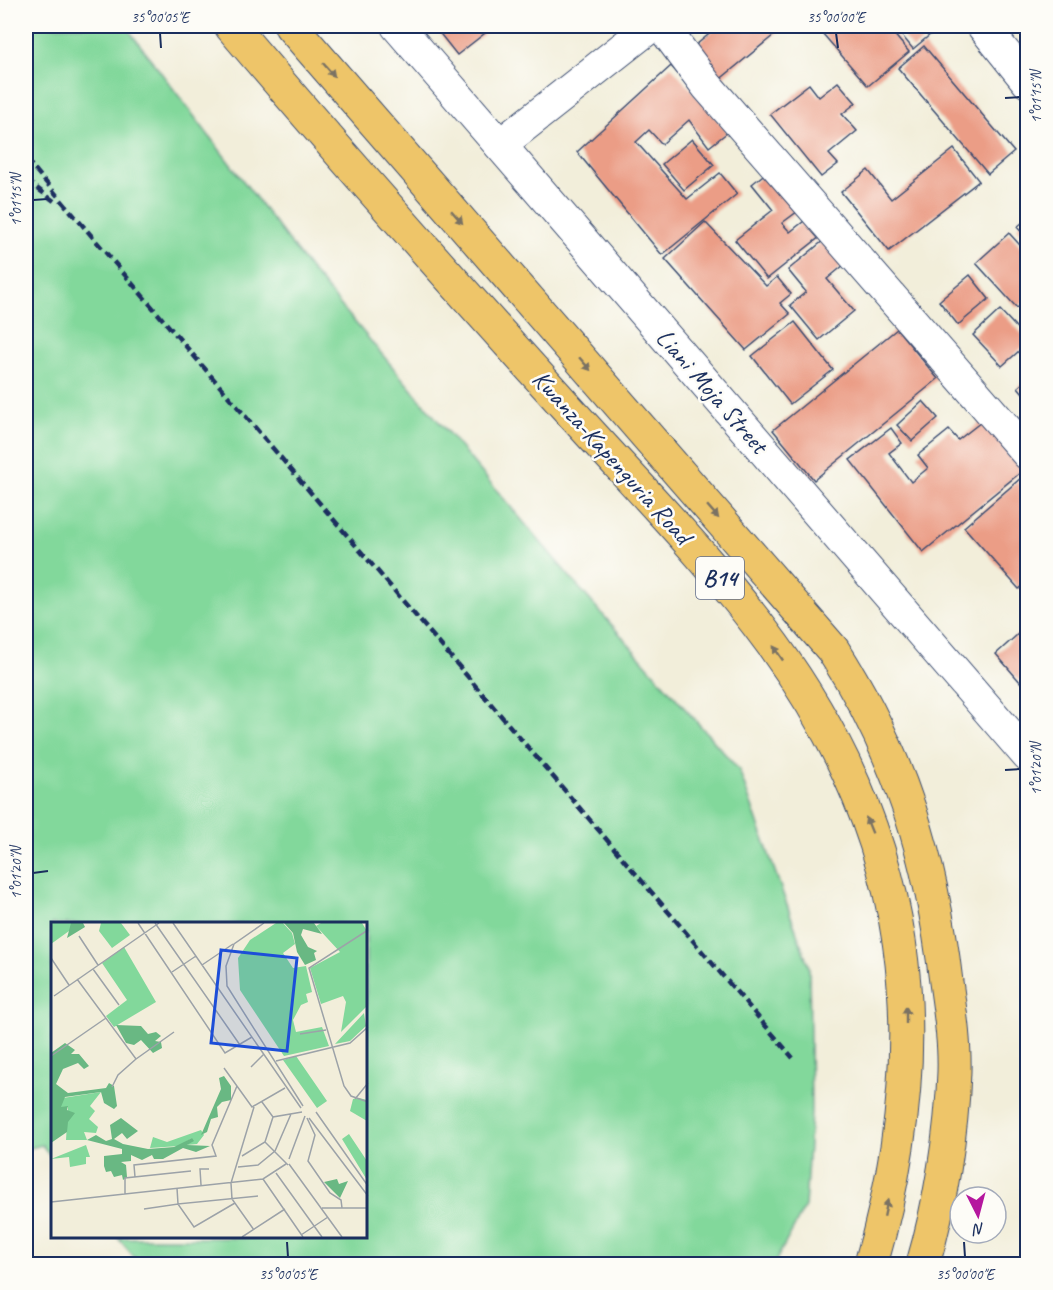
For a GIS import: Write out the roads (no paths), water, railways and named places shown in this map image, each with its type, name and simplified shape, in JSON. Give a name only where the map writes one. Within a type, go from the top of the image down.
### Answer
[{"type":"highway","name":"Kwanza-Kapenguria Road","points":[[231,26],[468,299],[700,554],[773,646],[814,708],[848,772],[875,838],[895,905],[906,984],[907,1063],[899,1149],[871,1264]]},
{"type":"highway","name":"Kwanza-Kapenguria Road","points":[[291,26],[833,650],[860,692],[888,748],[929,878],[942,942],[950,1012],[954,1072],[936,1220],[923,1264]]},
{"type":"street","name":"Liani Moja Street","points":[[397,26],[1028,756]]},
{"type":"street","points":[[500,145],[651,26]]},
{"type":"street","points":[[662,26],[707,86],[1028,454]]},
{"type":"street","points":[[982,26],[1028,82]]},
{"type":"railway","points":[[26,159],[793,1058]]},
{"type":"railway","points":[[26,180],[54,201]]}]
